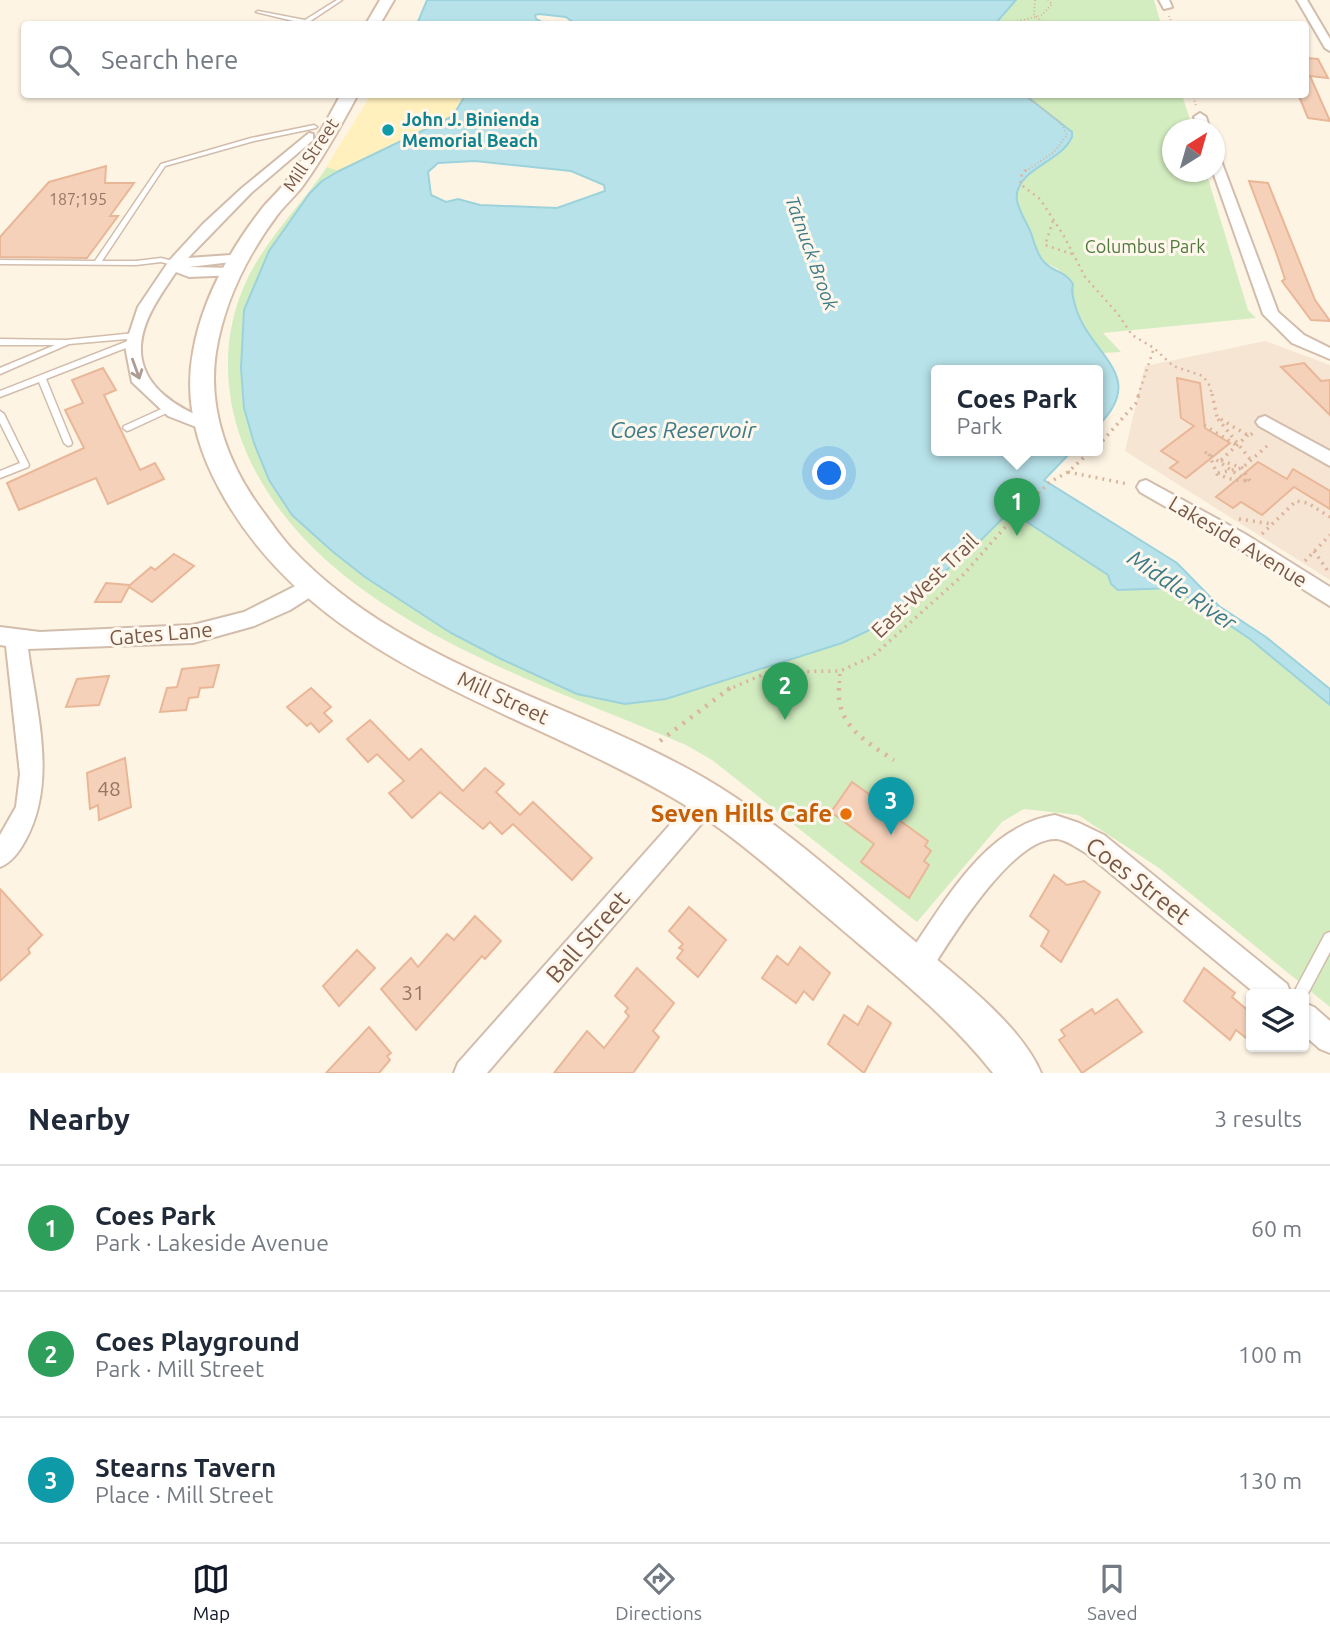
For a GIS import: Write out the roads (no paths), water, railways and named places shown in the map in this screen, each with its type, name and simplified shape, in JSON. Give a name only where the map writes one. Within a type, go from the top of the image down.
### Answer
[{"type":"main road","points":[[375,21],[387,0]]},
{"type":"main road","points":[[390,21],[401,0]]},
{"type":"main road","name":"Mill Street","points":[[268,214],[277,189],[331,98]]},
{"type":"main road","name":"Mill Street","points":[[347,98],[292,186],[268,214],[237,264],[208,337],[202,370],[204,406],[228,481],[249,516],[278,551],[313,585],[372,631],[407,653],[612,748],[707,800],[791,864],[916,968],[981,1030],[1020,1073]]},
{"type":"street","points":[[1302,0],[1330,48]]},
{"type":"street","points":[[209,426],[168,408],[154,398],[139,378],[134,366],[134,339],[139,320],[154,292],[174,264],[206,228],[312,132]]},
{"type":"street","points":[[1223,182],[1271,314],[1298,339],[1330,354]]},
{"type":"street","points":[[174,264],[237,264]]},
{"type":"street","points":[[1265,422],[1330,459]]},
{"type":"street","name":"Lakeside Avenue","points":[[1146,487],[1238,539],[1330,598]]},
{"type":"street","name":"Gates Lane","points":[[8,637],[54,641],[176,637],[202,633],[228,627],[266,612],[313,585]]},
{"type":"street","points":[[0,855],[21,824],[30,799],[34,774],[8,637]]},
{"type":"street","name":"Ball Street","points":[[468,1073],[707,800]]},
{"type":"street","name":"Coes Street","points":[[916,968],[985,871],[1003,852],[1019,838],[1037,829],[1054,827],[1072,831],[1095,844],[1271,989]]},
{"type":"street","points":[[1309,1021],[1330,1039]]},
{"type":"lane","points":[[308,21],[340,0]]},
{"type":"lane","points":[[258,12],[301,21]]},
{"type":"lane","points":[[97,263],[163,165],[253,139],[312,132]]},
{"type":"lane","points":[[0,262],[97,263],[161,260],[174,264]]},
{"type":"lane","points":[[0,342],[134,339]]},
{"type":"lane","points":[[0,394],[134,339]]},
{"type":"lane","points":[[0,371],[68,342]]},
{"type":"lane","points":[[41,378],[68,443]]},
{"type":"lane","points":[[127,428],[168,408]]},
{"type":"lane","points":[[0,414],[25,465],[0,475]]},
{"type":"lane","points":[[1303,989],[1330,939]]},
{"type":"water","points":[[427,0],[1016,0],[998,21],[571,21],[566,17],[539,14],[535,15],[540,21],[418,21]]},
{"type":"water","name":"Coes Reservoir","points":[[464,98],[1029,98],[1072,132],[1072,137],[1063,149],[1027,176],[1021,184],[1017,197],[1020,211],[1042,259],[1073,284],[1073,297],[1082,322],[1111,365],[1117,378],[1118,392],[1112,408],[1103,420],[1103,365],[931,365],[931,456],[1067,456],[1044,480],[1177,563],[1219,606],[1266,637],[1330,689],[1330,705],[1250,639],[1174,588],[1118,590],[1111,584],[1108,575],[1010,511],[969,552],[874,628],[842,643],[666,699],[625,704],[577,694],[451,633],[365,577],[292,515],[269,480],[244,408],[241,368],[244,310],[269,251],[310,193],[322,181],[453,116]],"holes":[[[475,161],[571,171],[604,185],[605,191],[557,208],[480,205],[458,199],[446,202],[431,195],[428,172],[438,163]]]},
{"type":"place","name":"John J. Binienda Memorial Beach","points":[[388,130]]},
{"type":"place","name":"Coes Park","points":[[1017,536]]},
{"type":"place","name":"Coes Playground","points":[[785,720]]},
{"type":"place","name":"Seven Hills Cafe","points":[[846,814]]},
{"type":"place","name":"Stearns Tavern","points":[[891,835]]},
{"type":"park label","name":"Columbus Park","points":[[1145,247]]},
{"type":"water label","name":"Tatnuck Brook","points":[[812,253]]},
{"type":"water label","name":"Middle River","points":[[1182,590]]}]
